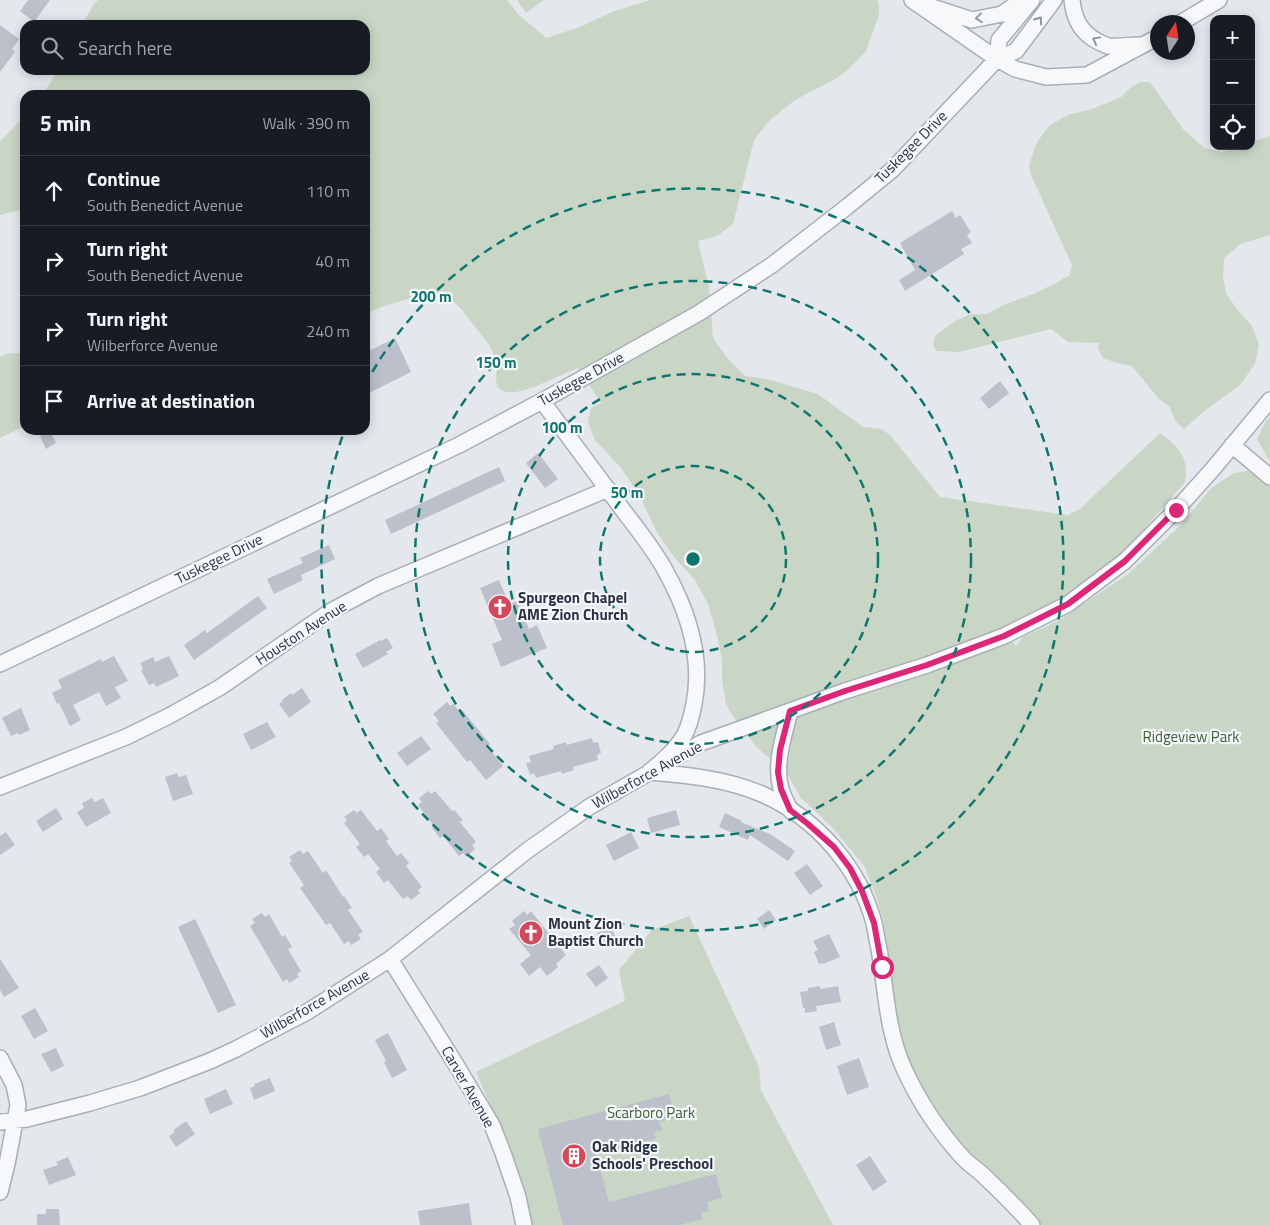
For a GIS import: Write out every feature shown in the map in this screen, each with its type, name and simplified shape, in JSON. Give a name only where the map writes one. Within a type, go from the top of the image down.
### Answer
[{"type":"street","points":[[913,1],[972,20],[1002,14],[1022,0]]},
{"type":"street","name":"Tuskegee Drive","points":[[996,59],[999,40],[1032,0]]},
{"type":"street","name":"Tuskegee Drive","points":[[0,664],[459,445],[695,316],[772,265],[892,170],[996,59],[1016,51],[1054,0]]},
{"type":"street","points":[[1072,0],[1075,16],[1079,24],[1084,32],[1092,38],[1107,46],[1143,45]]},
{"type":"street","points":[[1194,15],[1219,0]]},
{"type":"street","points":[[913,1],[996,59],[1015,70],[1046,76],[1087,75],[1150,41]]},
{"type":"street","name":"Wilberforce Avenue","points":[[7,1122],[90,1103],[140,1088],[210,1061],[307,1012],[390,959],[528,850],[589,807],[701,743],[845,691],[927,665],[1004,636],[1068,604],[1125,561],[1176,510],[1270,400]]},
{"type":"street","points":[[542,401],[608,489],[665,570],[687,615],[694,642],[697,669],[696,692],[691,717],[687,730],[679,743],[667,758],[649,772]]},
{"type":"street","points":[[1232,445],[1270,477]]},
{"type":"street","name":"Houston Avenue","points":[[0,788],[126,737],[169,716],[226,684],[331,611],[378,586],[608,489]]},
{"type":"street","points":[[790,711],[780,750],[778,772],[781,789],[790,810]]},
{"type":"street","points":[[649,772],[691,775],[737,786],[764,795],[790,810],[834,847],[850,868],[862,891],[874,923],[887,1010],[899,1056],[905,1071],[926,1109],[965,1159],[1032,1225]]},
{"type":"street","name":"Carver Avenue","points":[[390,959],[492,1125],[518,1197],[524,1225]]},
{"type":"street","points":[[0,1058],[14,1085],[18,1105],[7,1122],[7,1164],[0,1192]]},
{"type":"green space","name":"Ridgeview Park","points":[[98,0],[507,0],[518,14],[546,38],[580,27],[612,12],[650,0],[877,0],[879,15],[866,51],[850,68],[837,78],[795,100],[769,121],[754,140],[733,224],[717,236],[698,241],[709,287],[713,338],[728,359],[745,376],[767,379],[818,394],[863,427],[882,429],[891,436],[940,497],[1068,515],[1080,509],[1160,433],[1177,448],[1184,459],[1185,482],[1127,549],[1070,592],[1023,620],[1002,628],[1016,646],[1023,637],[1060,620],[1128,574],[1182,524],[1211,488],[1234,473],[1248,471],[1270,487],[1270,1225],[1040,1225],[967,1152],[948,1130],[936,1114],[915,1077],[903,1048],[894,1014],[883,919],[865,867],[832,827],[801,798],[781,763],[766,756],[754,744],[732,715],[726,704],[722,679],[722,659],[708,604],[695,580],[674,557],[656,531],[640,496],[621,468],[595,440],[588,422],[591,408],[601,403],[578,368],[530,388],[511,392],[503,391],[497,386],[497,362],[489,345],[454,302],[436,294],[418,296],[381,307],[370,312],[370,90],[46,90],[55,75],[370,75],[370,20],[85,20]]},
{"type":"green space","points":[[517,0],[544,0],[526,13]]},
{"type":"green space","points":[[1140,82],[1150,82],[1183,129],[1204,148],[1222,152],[1228,150],[1255,150],[1255,141],[1270,136],[1270,235],[1241,244],[1224,258],[1223,277],[1226,293],[1252,326],[1259,344],[1255,364],[1240,385],[1203,412],[1184,429],[1176,422],[1169,406],[1159,399],[1132,366],[1103,358],[1098,348],[1099,343],[1068,342],[1051,329],[959,352],[936,351],[933,345],[935,336],[955,321],[971,314],[987,314],[1070,275],[1072,265],[1031,175],[1029,165],[1037,142],[1050,125],[1068,115],[1092,109],[1121,97]]},
{"type":"green space","points":[[20,121],[20,210],[0,215],[0,141]]},
{"type":"green space","points":[[6,354],[20,354],[20,428],[0,438],[0,357]]},
{"type":"green space","points":[[1270,417],[1270,460],[1257,439]]},
{"type":"green space","name":"Scarboro Park","points":[[689,916],[759,1067],[761,1090],[833,1225],[530,1225],[518,1170],[476,1072],[625,1001],[619,970],[652,930]]},
{"type":"building","points":[[28,0],[50,0],[35,20],[31,20],[20,11]]},
{"type":"building","points":[[0,25],[19,39],[12,49],[15,52],[0,72]]},
{"type":"building","points":[[952,211],[956,218],[960,215],[971,232],[967,235],[972,243],[961,249],[964,254],[905,291],[899,280],[915,270],[900,243]]},
{"type":"building","points":[[395,338],[411,372],[370,392],[370,350]]},
{"type":"building","points":[[1000,381],[1009,393],[989,409],[980,398]]},
{"type":"building","points":[[52,435],[56,443],[46,449],[40,436]]},
{"type":"building","points":[[538,453],[558,479],[545,488],[526,463]]},
{"type":"building","points":[[499,467],[505,481],[391,534],[385,520]]},
{"type":"building","points":[[329,545],[335,559],[301,575],[303,580],[274,594],[267,579],[303,563],[300,558]]},
{"type":"building","points":[[499,580],[509,604],[517,601],[529,629],[537,625],[547,648],[501,667],[492,644],[502,640],[480,588]]},
{"type":"building","points":[[258,596],[267,608],[194,660],[184,645],[205,630],[207,633]]},
{"type":"building","points":[[387,638],[393,648],[386,652],[388,654],[363,668],[355,654]]},
{"type":"building","points":[[114,656],[128,681],[115,687],[121,698],[106,706],[99,692],[73,705],[81,720],[70,726],[52,693],[62,688],[58,680],[101,659],[102,662]]},
{"type":"building","points":[[169,656],[179,676],[156,687],[154,683],[149,685],[141,670],[143,669],[140,663],[153,657],[155,662]]},
{"type":"building","points":[[302,688],[311,702],[289,718],[279,704],[291,693],[292,695]]},
{"type":"building","points":[[447,702],[450,706],[453,704],[461,713],[463,711],[490,744],[487,746],[503,766],[486,780],[470,760],[467,762],[436,723],[439,721],[433,714]]},
{"type":"building","points":[[21,708],[30,730],[11,736],[2,718]]},
{"type":"building","points":[[267,722],[276,737],[251,750],[243,734]]},
{"type":"building","points":[[421,736],[431,749],[407,766],[397,753]]},
{"type":"building","points":[[592,738],[593,743],[598,742],[601,753],[597,755],[598,760],[573,767],[574,770],[562,774],[561,771],[536,778],[534,773],[530,775],[526,763],[531,762],[529,756],[554,749],[553,746],[566,742],[567,745]]},
{"type":"building","points":[[177,773],[178,777],[186,775],[193,794],[173,801],[165,777]]},
{"type":"building","points":[[428,791],[431,794],[435,791],[452,811],[454,810],[463,820],[460,822],[476,842],[472,845],[475,849],[466,857],[463,853],[459,856],[443,836],[440,838],[432,828],[434,826],[418,805],[422,802],[419,798]]},
{"type":"building","points":[[92,798],[95,802],[103,798],[111,813],[86,827],[77,812],[84,808],[82,803]]},
{"type":"building","points":[[56,808],[63,819],[43,832],[36,821]]},
{"type":"building","points":[[354,810],[356,813],[361,810],[377,831],[381,828],[389,839],[386,841],[397,856],[401,853],[409,863],[406,866],[422,887],[418,890],[420,893],[411,900],[408,896],[403,899],[388,880],[384,883],[376,872],[380,869],[368,854],[364,857],[356,847],[360,844],[344,823],[347,820],[344,817]]},
{"type":"building","points":[[676,810],[680,825],[651,833],[647,818]]},
{"type":"building","points":[[725,813],[770,834],[795,851],[788,861],[750,835],[748,840],[719,827]]},
{"type":"building","points":[[6,832],[15,845],[0,855],[0,836]]},
{"type":"building","points":[[631,832],[639,848],[614,861],[606,845]]},
{"type":"building","points":[[300,850],[303,854],[308,851],[323,873],[326,870],[344,896],[352,908],[348,910],[363,932],[358,935],[361,939],[351,945],[349,941],[344,944],[330,923],[326,925],[300,888],[304,885],[289,863],[292,861],[289,857]]},
{"type":"building","points":[[807,864],[823,886],[810,895],[794,873]]},
{"type":"building","points":[[769,910],[776,920],[764,929],[757,919]]},
{"type":"building","points":[[524,911],[527,915],[531,911],[566,955],[556,964],[558,967],[547,976],[540,967],[529,976],[520,964],[531,955],[509,929],[515,925],[512,921]]},
{"type":"building","points":[[262,913],[265,917],[269,914],[282,937],[285,935],[292,947],[288,949],[301,971],[297,974],[299,977],[289,983],[287,979],[283,982],[250,926],[255,923],[252,919]]},
{"type":"building","points":[[195,919],[236,1005],[218,1013],[178,927]]},
{"type":"building","points":[[611,927],[617,940],[603,947],[597,933]]},
{"type":"building","points":[[829,934],[840,957],[819,964],[814,952],[818,950],[813,941]]},
{"type":"building","points":[[0,959],[19,988],[4,997],[0,990]]},
{"type":"building","points":[[599,965],[608,978],[596,987],[586,974]]},
{"type":"building","points":[[820,986],[820,989],[838,986],[841,1002],[816,1006],[817,1011],[805,1013],[800,992],[808,991],[808,988]]},
{"type":"building","points":[[35,1008],[48,1031],[34,1039],[21,1016]]},
{"type":"building","points":[[834,1022],[841,1045],[826,1050],[819,1027]]},
{"type":"building","points":[[388,1033],[407,1070],[392,1078],[375,1040]]},
{"type":"building","points":[[56,1048],[64,1066],[51,1072],[41,1054]]},
{"type":"building","points":[[859,1058],[869,1087],[847,1095],[837,1066]]},
{"type":"building","points":[[270,1078],[275,1091],[254,1100],[250,1088],[255,1086],[254,1084]]},
{"type":"building","points":[[226,1089],[233,1104],[210,1114],[204,1099]]},
{"type":"building","name":"Oak Ridge Schools' Preschool","points":[[669,1094],[676,1118],[659,1122],[662,1130],[654,1132],[656,1139],[596,1154],[609,1202],[716,1174],[722,1198],[707,1202],[709,1211],[701,1213],[702,1219],[679,1225],[563,1225],[538,1129]]},
{"type":"building","points":[[186,1121],[195,1134],[176,1147],[169,1136]]},
{"type":"building","points":[[870,1156],[887,1182],[873,1191],[856,1165]]},
{"type":"building","points":[[68,1157],[76,1175],[49,1185],[43,1170],[58,1165],[56,1162]]},
{"type":"building","points":[[469,1203],[472,1225],[420,1225],[418,1211]]},
{"type":"building","points":[[46,1209],[59,1209],[60,1225],[37,1225],[37,1214],[46,1214]]},
{"type":"place","name":"Spurgeon Chapel AME Zion Church","points":[[500,607]]},
{"type":"place","name":"Mount Zion Baptist Church","points":[[531,933]]},
{"type":"place","name":"Oak Ridge Schools' Preschool","points":[[574,1156]]},
{"type":"route","points":[[882,967],[874,923],[862,891],[850,868],[834,847],[790,810],[781,789],[778,772],[780,750],[790,711],[927,665],[1004,636],[1068,604],[1125,561],[1176,510]]}]
